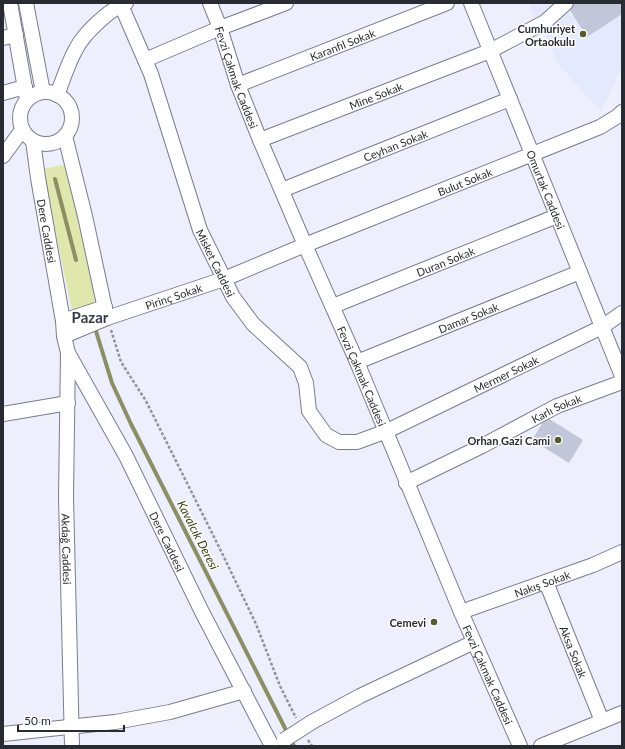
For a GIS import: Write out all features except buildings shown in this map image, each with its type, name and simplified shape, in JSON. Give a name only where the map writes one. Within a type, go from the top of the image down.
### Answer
[{"type":"street","points":[[3,93],[26,94],[34,95],[43,92],[57,95],[66,102],[72,114],[70,130],[58,142],[41,144],[32,141],[22,130],[20,114],[26,94],[9,36],[10,3]]},
{"type":"street","points":[[26,3],[43,92]]},
{"type":"street","name":"Fevzi Çakmak Caddesi","points":[[210,3],[220,28],[238,85],[260,140],[357,362],[387,432],[406,483],[520,746]]},
{"type":"street","points":[[145,60],[220,28],[286,3]]},
{"type":"street","name":"Karanfil Sokak","points":[[238,85],[447,3]]},
{"type":"street","name":"Omurtak Caddesi","points":[[471,3],[622,376]]},
{"type":"street","points":[[490,51],[545,22],[566,3]]},
{"type":"street","points":[[57,95],[76,48],[97,23],[123,4]]},
{"type":"street","name":"Misket Caddesi","points":[[123,4],[151,74],[200,230],[233,297],[253,324],[300,367],[306,383],[310,411],[326,435],[339,442],[357,442],[387,432]]},
{"type":"street","name":"Mine Sokak","points":[[260,140],[490,51]]},
{"type":"street","name":"Ceyhan Sokak","points":[[282,190],[510,99]]},
{"type":"street","name":"Bulut Sokak","points":[[305,245],[600,127],[622,112]]},
{"type":"street","points":[[3,156],[22,130]]},
{"type":"street","points":[[65,136],[85,216],[106,312]]},
{"type":"street","name":"Dere Caddesi","points":[[32,141],[64,321],[64,336],[68,352],[126,456],[202,612],[244,691],[276,744]]},
{"type":"street","name":"Duran Sokak","points":[[332,306],[557,216]]},
{"type":"street","name":"Pirinç Sokak","points":[[106,312],[224,280],[305,245]]},
{"type":"street","name":"Damar Sokak","points":[[357,362],[580,272]]},
{"type":"street","points":[[64,321],[106,312]]},
{"type":"street","points":[[64,336],[106,312]]},
{"type":"street","name":"Mermer Sokak","points":[[387,432],[602,327],[622,313]]},
{"type":"street","name":"Akdağ Caddesi","points":[[68,352],[66,497],[72,746]]},
{"type":"street","name":"Karlı Sokak","points":[[406,483],[482,446],[557,406],[622,382]]},
{"type":"street","points":[[3,414],[68,403]]},
{"type":"street","name":"Nakış Sokak","points":[[461,612],[546,582],[622,552]]},
{"type":"street","name":"Aksa Sokak","points":[[546,582],[602,721]]},
{"type":"street","points":[[276,744],[312,722],[360,696],[474,642]]},
{"type":"street","points":[[3,734],[115,722],[170,712],[244,691]]},
{"type":"street","points":[[542,746],[622,713]]},
{"type":"path","points":[[106,312],[121,362],[146,401],[222,553],[256,624],[280,686],[296,719]]},
{"type":"path","points":[[306,737],[312,746]]},
{"type":"shaded area","name":"Cumhuriyet Ortaokulu","points":[[528,3],[622,3],[622,67],[601,112],[559,65]]},
{"type":"green space","points":[[67,164],[97,306],[72,311],[42,169]]},
{"type":"waterway","name":"Kavalcık Deresi","points":[[55,179],[76,260]]},
{"type":"waterway","name":"Kavalcık Deresi","points":[[95,328],[112,383],[131,424],[294,746]]},
{"type":"place","name":"Cumhuriyet Ortaokulu","points":[[583,34]]},
{"type":"place","name":"Orhan Gazi Cami","points":[[558,440]]},
{"type":"place","name":"Cemevi","points":[[434,622]]},
{"type":"district","name":"Pazar","points":[[90,317]]}]
